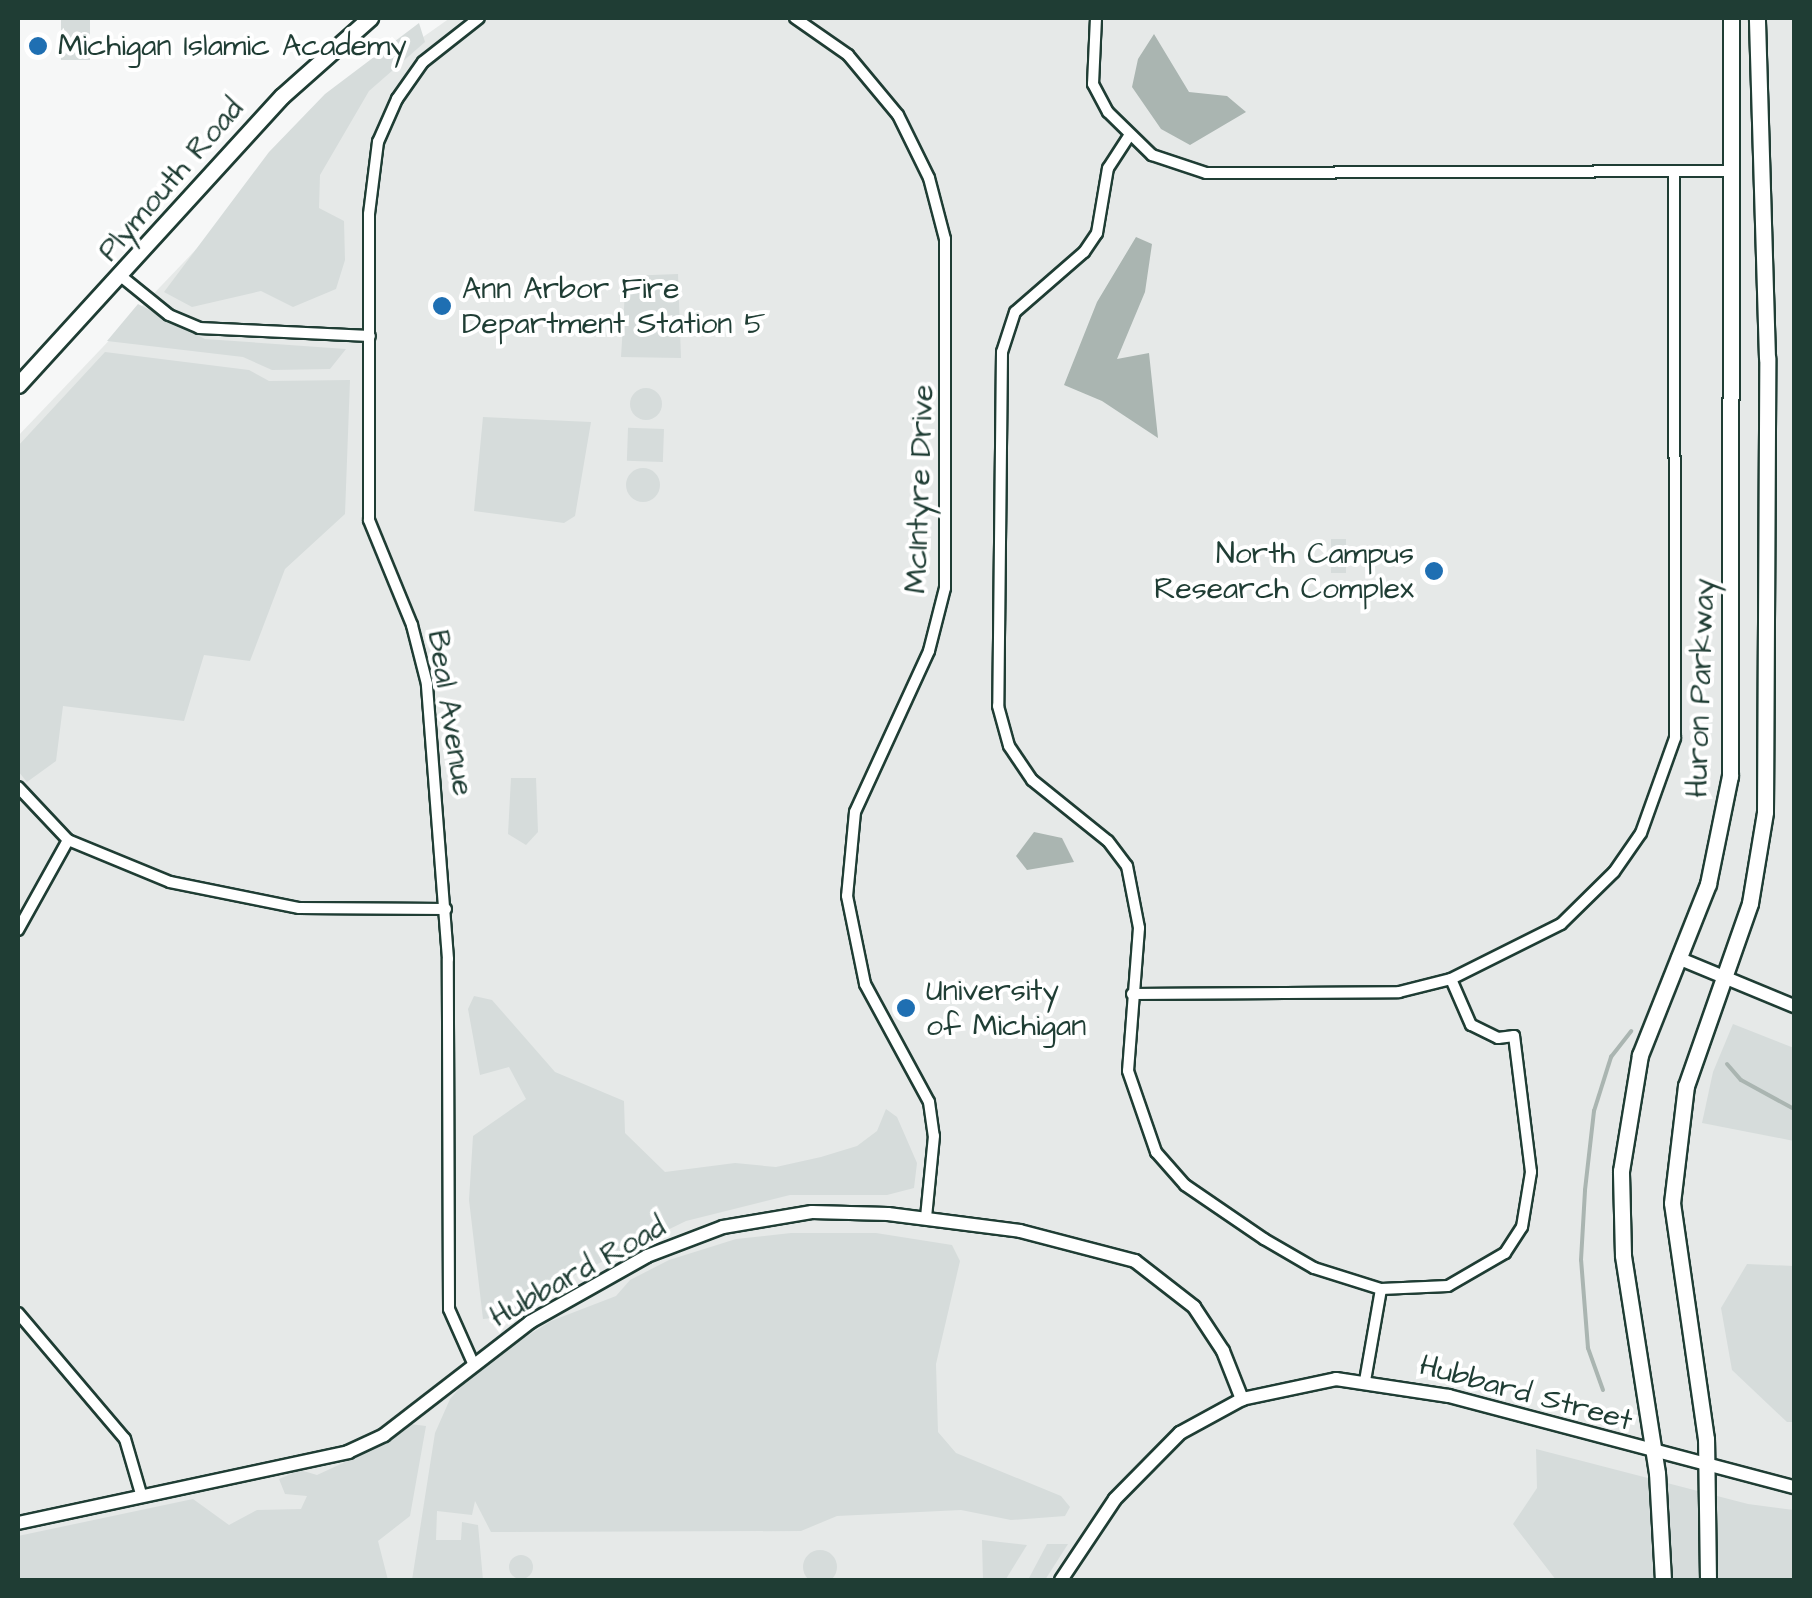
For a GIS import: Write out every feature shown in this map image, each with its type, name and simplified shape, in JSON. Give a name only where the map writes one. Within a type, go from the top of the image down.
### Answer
[{"type":"main road","name":"Plymouth Road","points":[[18,385],[122,277],[282,96],[370,18]]},
{"type":"main road","name":"Huron Parkway","points":[[1663,1580],[1654,1454],[1623,1254],[1621,1172],[1640,1055],[1708,884],[1726,809],[1732,530],[1731,18]]},
{"type":"main road","name":"Huron Parkway","points":[[1708,1580],[1708,1468],[1676,1251],[1673,1173],[1686,1086],[1724,978],[1763,838],[1768,530],[1758,18]]},
{"type":"main road","points":[[1732,171],[1763,190]]},
{"type":"main road","points":[[1732,530],[1768,530]]},
{"type":"street","points":[[122,277],[169,315],[199,328],[370,336],[370,185],[378,142],[423,62],[479,18]]},
{"type":"street","name":"McIntyre Drive","points":[[796,18],[848,55],[898,115],[930,178],[945,239],[945,588],[929,652],[854,812],[847,896],[865,984],[929,1102],[934,1136],[926,1218]]},
{"type":"street","points":[[1096,18],[1094,84],[1129,136],[1152,155],[1206,173],[1732,171]]},
{"type":"street","points":[[1129,136],[1108,168],[1097,233],[1084,252],[1015,312],[1002,352],[998,706],[1009,746],[1032,780],[1108,841],[1127,866],[1138,928],[1128,1071],[1156,1152],[1185,1185],[1314,1268],[1381,1289],[1448,1286],[1479,1272],[1505,1252],[1530,1200],[1514,1036],[1498,1038],[1472,1025],[1451,979]]},
{"type":"street","points":[[1132,994],[1398,992],[1451,979],[1561,924],[1614,872],[1641,833],[1675,738],[1674,171]]},
{"type":"street","name":"Beal Avenue","points":[[370,336],[370,520],[412,626],[426,684],[446,909],[449,1309],[473,1363]]},
{"type":"street","points":[[18,787],[68,840],[170,882],[250,900],[320,908],[446,909]]},
{"type":"street","points":[[18,930],[68,840]]},
{"type":"street","points":[[1678,958],[1794,1006]]},
{"type":"street","name":"Hubbard Road","points":[[18,1523],[348,1452],[384,1435],[473,1363],[616,1273],[723,1227],[812,1212],[926,1218],[1083,1245],[1153,1270],[1210,1328],[1242,1399]]},
{"type":"street","points":[[1364,1380],[1381,1289]]},
{"type":"street","points":[[18,1313],[111,1418],[134,1460],[142,1497]]},
{"type":"street","name":"Hubbard Street","points":[[1061,1580],[1115,1499],[1155,1455],[1242,1399],[1305,1384],[1364,1380],[1464,1400],[1654,1454],[1794,1487]]},
{"type":"shaded area","points":[[61,18],[90,18],[90,60],[61,60]]},
{"type":"shaded area","name":"University of Michigan","points":[[450,18],[1794,18],[1794,1580],[18,1580],[18,436],[348,90]]},
{"type":"shaded area","points":[[419,23],[425,42],[369,91],[320,175],[319,208],[344,221],[345,260],[336,289],[293,307],[261,291],[192,307],[164,292],[269,152],[325,94]]},
{"type":"shaded area","points":[[1154,34],[1189,92],[1227,96],[1246,112],[1190,145],[1161,129],[1132,87],[1138,59]]},
{"type":"shaded area","points":[[1136,237],[1152,244],[1145,292],[1117,359],[1149,353],[1158,438],[1102,401],[1064,385],[1097,302]]},
{"type":"shaded area","points":[[678,274],[681,358],[621,357],[626,276]]},
{"type":"shaded area","points":[[138,304],[205,339],[346,349],[330,369],[272,370],[243,357],[107,341]]},
{"type":"shaded area","points":[[105,352],[249,370],[269,381],[350,380],[345,514],[285,569],[250,661],[204,655],[184,721],[63,706],[56,761],[27,782],[18,771],[18,446]]},
{"type":"shaded area","points":[[646,388],[657,393],[662,404],[657,415],[646,420],[635,415],[630,404],[635,393]]},
{"type":"shaded area","points":[[483,417],[591,422],[575,516],[564,523],[474,511]]},
{"type":"shaded area","points":[[628,428],[664,429],[663,462],[627,461]]},
{"type":"shaded area","points":[[643,468],[655,473],[660,485],[655,497],[643,502],[631,497],[626,485],[631,473]]},
{"type":"shaded area","points":[[1331,539],[1346,539],[1346,573],[1331,573]]},
{"type":"shaded area","points":[[511,778],[536,778],[538,832],[526,845],[508,834]]},
{"type":"shaded area","points":[[1034,832],[1062,838],[1074,862],[1027,870],[1016,856]]},
{"type":"shaded area","points":[[474,996],[492,1000],[555,1072],[624,1101],[625,1133],[665,1172],[735,1163],[776,1167],[821,1157],[857,1146],[877,1131],[886,1109],[897,1117],[917,1163],[914,1188],[887,1195],[790,1195],[686,1221],[575,1275],[513,1316],[483,1319],[469,1200],[473,1136],[526,1099],[509,1067],[480,1075],[468,1009]]},
{"type":"shaded area","points":[[1733,1024],[1794,1048],[1794,1141],[1702,1123],[1713,1072]]},
{"type":"shaded area","points":[[791,1233],[876,1233],[952,1245],[960,1261],[936,1364],[938,1432],[956,1453],[1061,1496],[1070,1507],[1065,1516],[1011,1520],[961,1510],[837,1516],[801,1531],[491,1532],[475,1501],[472,1515],[437,1511],[436,1540],[461,1540],[462,1522],[478,1525],[483,1580],[412,1580],[435,1433],[450,1399],[478,1367],[551,1321],[616,1296],[630,1280],[669,1260],[736,1239]]},
{"type":"shaded area","points":[[1747,1264],[1794,1266],[1794,1422],[1787,1422],[1732,1370],[1721,1308]]},
{"type":"shaded area","points":[[410,1424],[426,1426],[410,1516],[378,1541],[388,1580],[18,1580],[18,1536],[193,1499],[229,1525],[257,1510],[301,1509],[307,1496],[285,1494],[279,1479],[300,1470],[317,1475],[384,1444]]},
{"type":"shaded area","points":[[1536,1449],[1748,1504],[1794,1510],[1794,1580],[1556,1580],[1513,1524],[1537,1488]]},
{"type":"shaded area","points":[[982,1540],[1027,1545],[1006,1579],[983,1580]]},
{"type":"shaded area","points":[[1047,1544],[1068,1544],[1045,1580],[1028,1580]]},
{"type":"shaded area","points":[[820,1550],[832,1555],[837,1567],[832,1579],[820,1584],[808,1579],[803,1567],[808,1555]]},
{"type":"shaded area","points":[[521,1555],[533,1567],[521,1579],[509,1567]]},
{"type":"waterway","points":[[1603,1390],[1588,1348],[1581,1260],[1585,1190],[1594,1111],[1611,1057],[1631,1031]]},
{"type":"waterway","points":[[1727,1064],[1741,1080],[1794,1109]]},
{"type":"place","name":"Michigan Islamic Academy","points":[[38,46]]},
{"type":"place","name":"Ann Arbor Fire Department Station 5","points":[[442,306]]},
{"type":"place","name":"North Campus Research Complex","points":[[1434,571]]},
{"type":"place","name":"University of Michigan","points":[[906,1008]]}]
